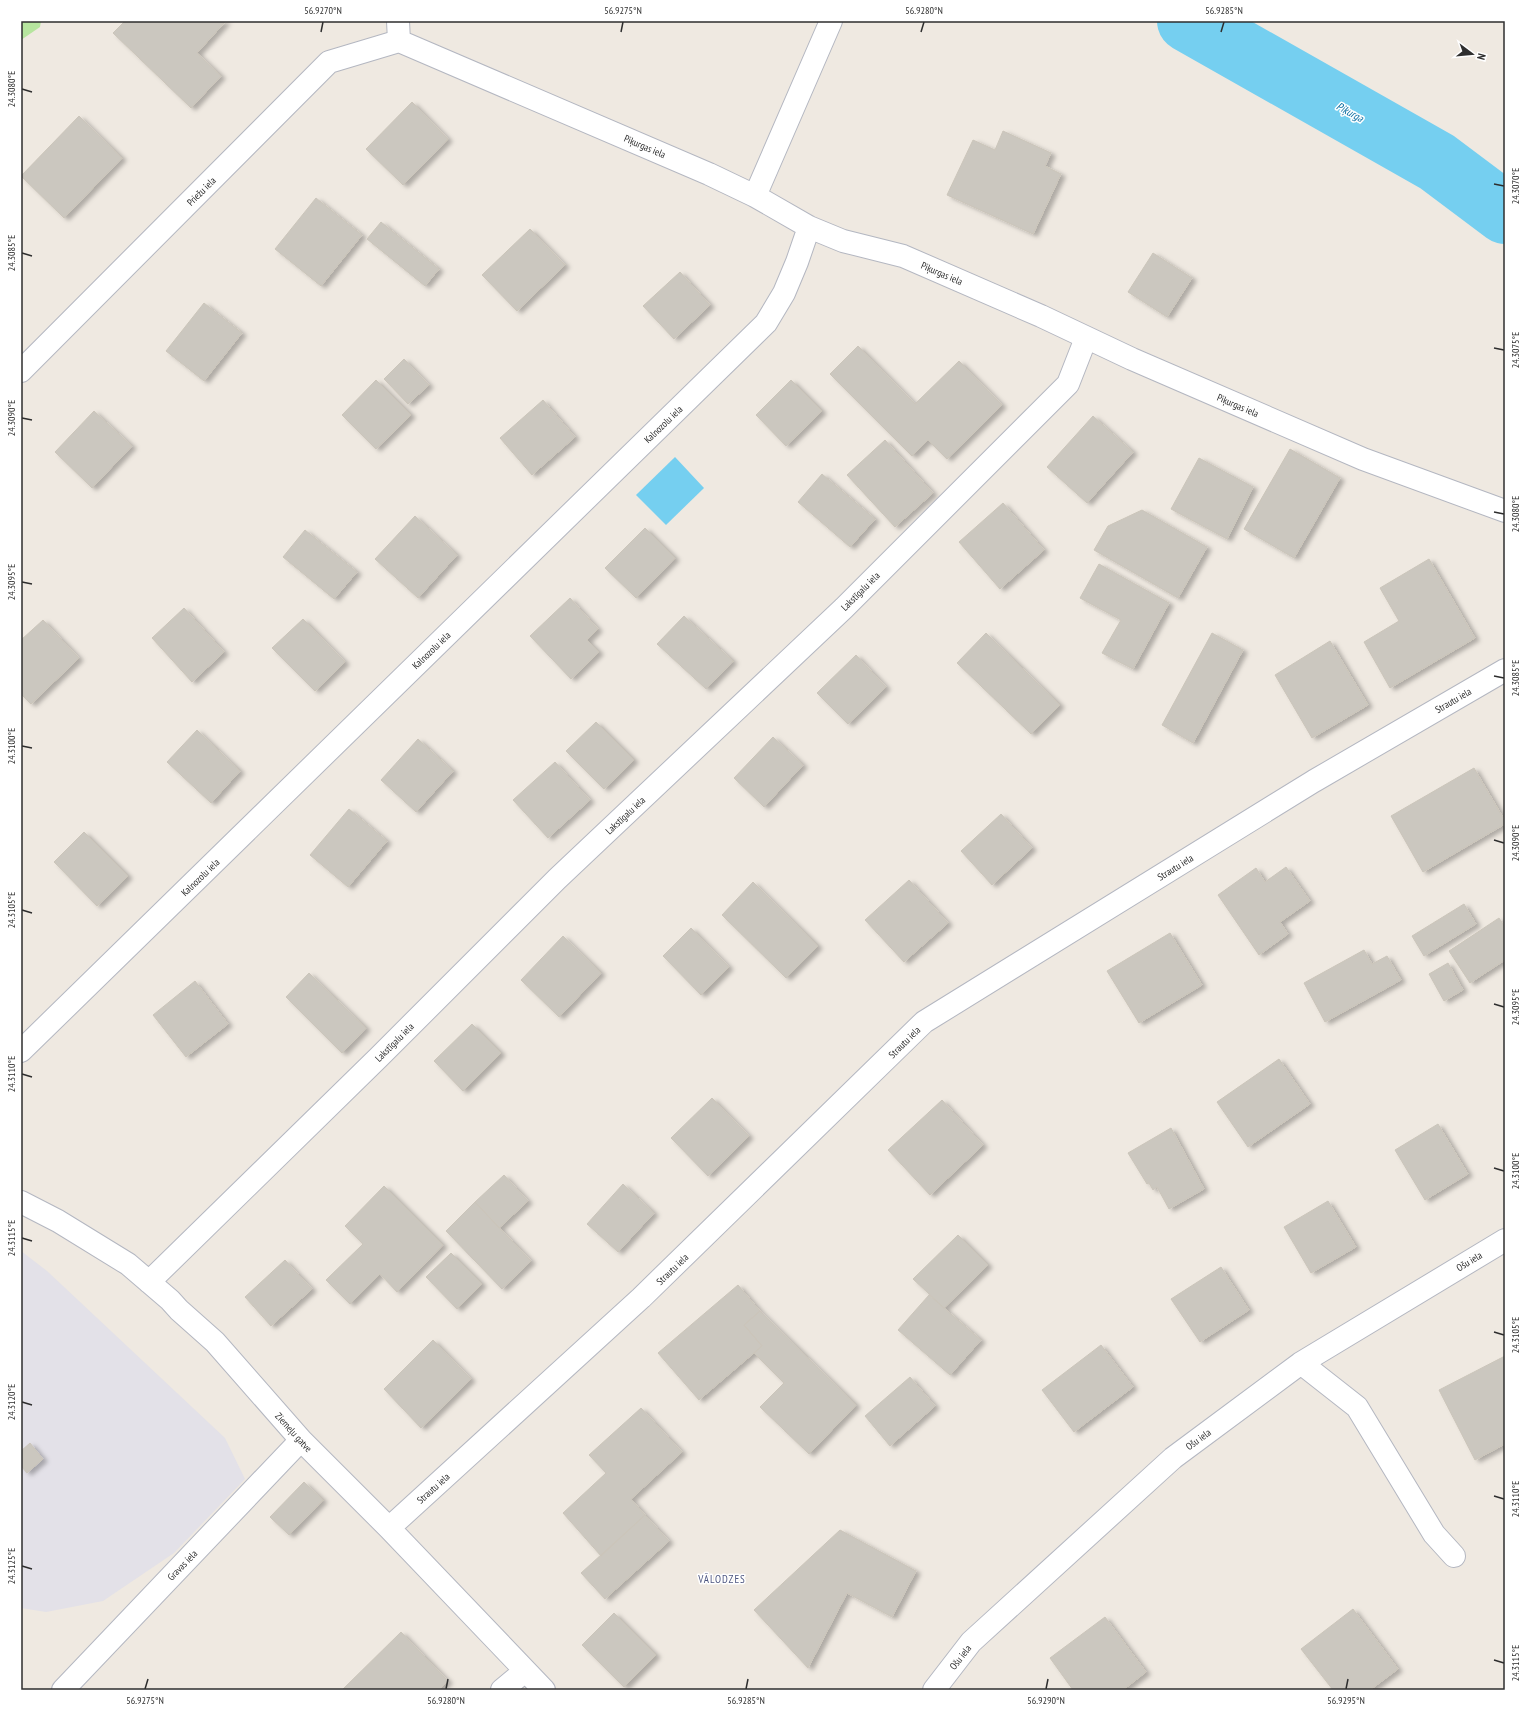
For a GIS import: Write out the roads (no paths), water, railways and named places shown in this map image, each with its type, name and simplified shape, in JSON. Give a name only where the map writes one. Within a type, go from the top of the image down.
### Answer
[{"type":"street","points":[[755,196],[831,21]]},
{"type":"street","name":"Piķurgas iela","points":[[399,31],[755,196],[809,227],[843,241],[903,256],[1041,316],[1132,359],[1363,459],[1505,511]]},
{"type":"street","name":"Priežu iela","points":[[21,371],[329,62],[399,31]]},
{"type":"street","name":"Kalnozolu iela","points":[[21,1051],[766,323],[784,293],[809,227]]},
{"type":"street","name":"Lakstīgalu iela","points":[[149,1282],[384,1052],[557,879],[844,608],[1068,384],[1086,338]]},
{"type":"street","name":"Strautu iela","points":[[389,1528],[658,1282],[924,1022],[1314,781],[1505,670]]},
{"type":"street","name":"Ziemeļu gatve","points":[[21,1202],[58,1221],[128,1264],[215,1342],[301,1440],[389,1528],[544,1690]]},
{"type":"street","name":"Ošu iela","points":[[934,1690],[972,1642],[1173,1458],[1301,1363],[1505,1240]]},
{"type":"street","points":[[1301,1363],[1357,1407],[1434,1534],[1454,1556]]},
{"type":"street","name":"Gravas iela","points":[[63,1690],[301,1440]]},
{"type":"street","points":[[502,1690],[525,1671]]},
{"type":"water","points":[[675,457],[704,488],[666,525],[636,495]]},
{"type":"waterway","name":"Piķurga","points":[[1188,21],[1437,162],[1505,213]]},
{"type":"district","name":"VĀLODZES","points":[[722,1579]]}]
